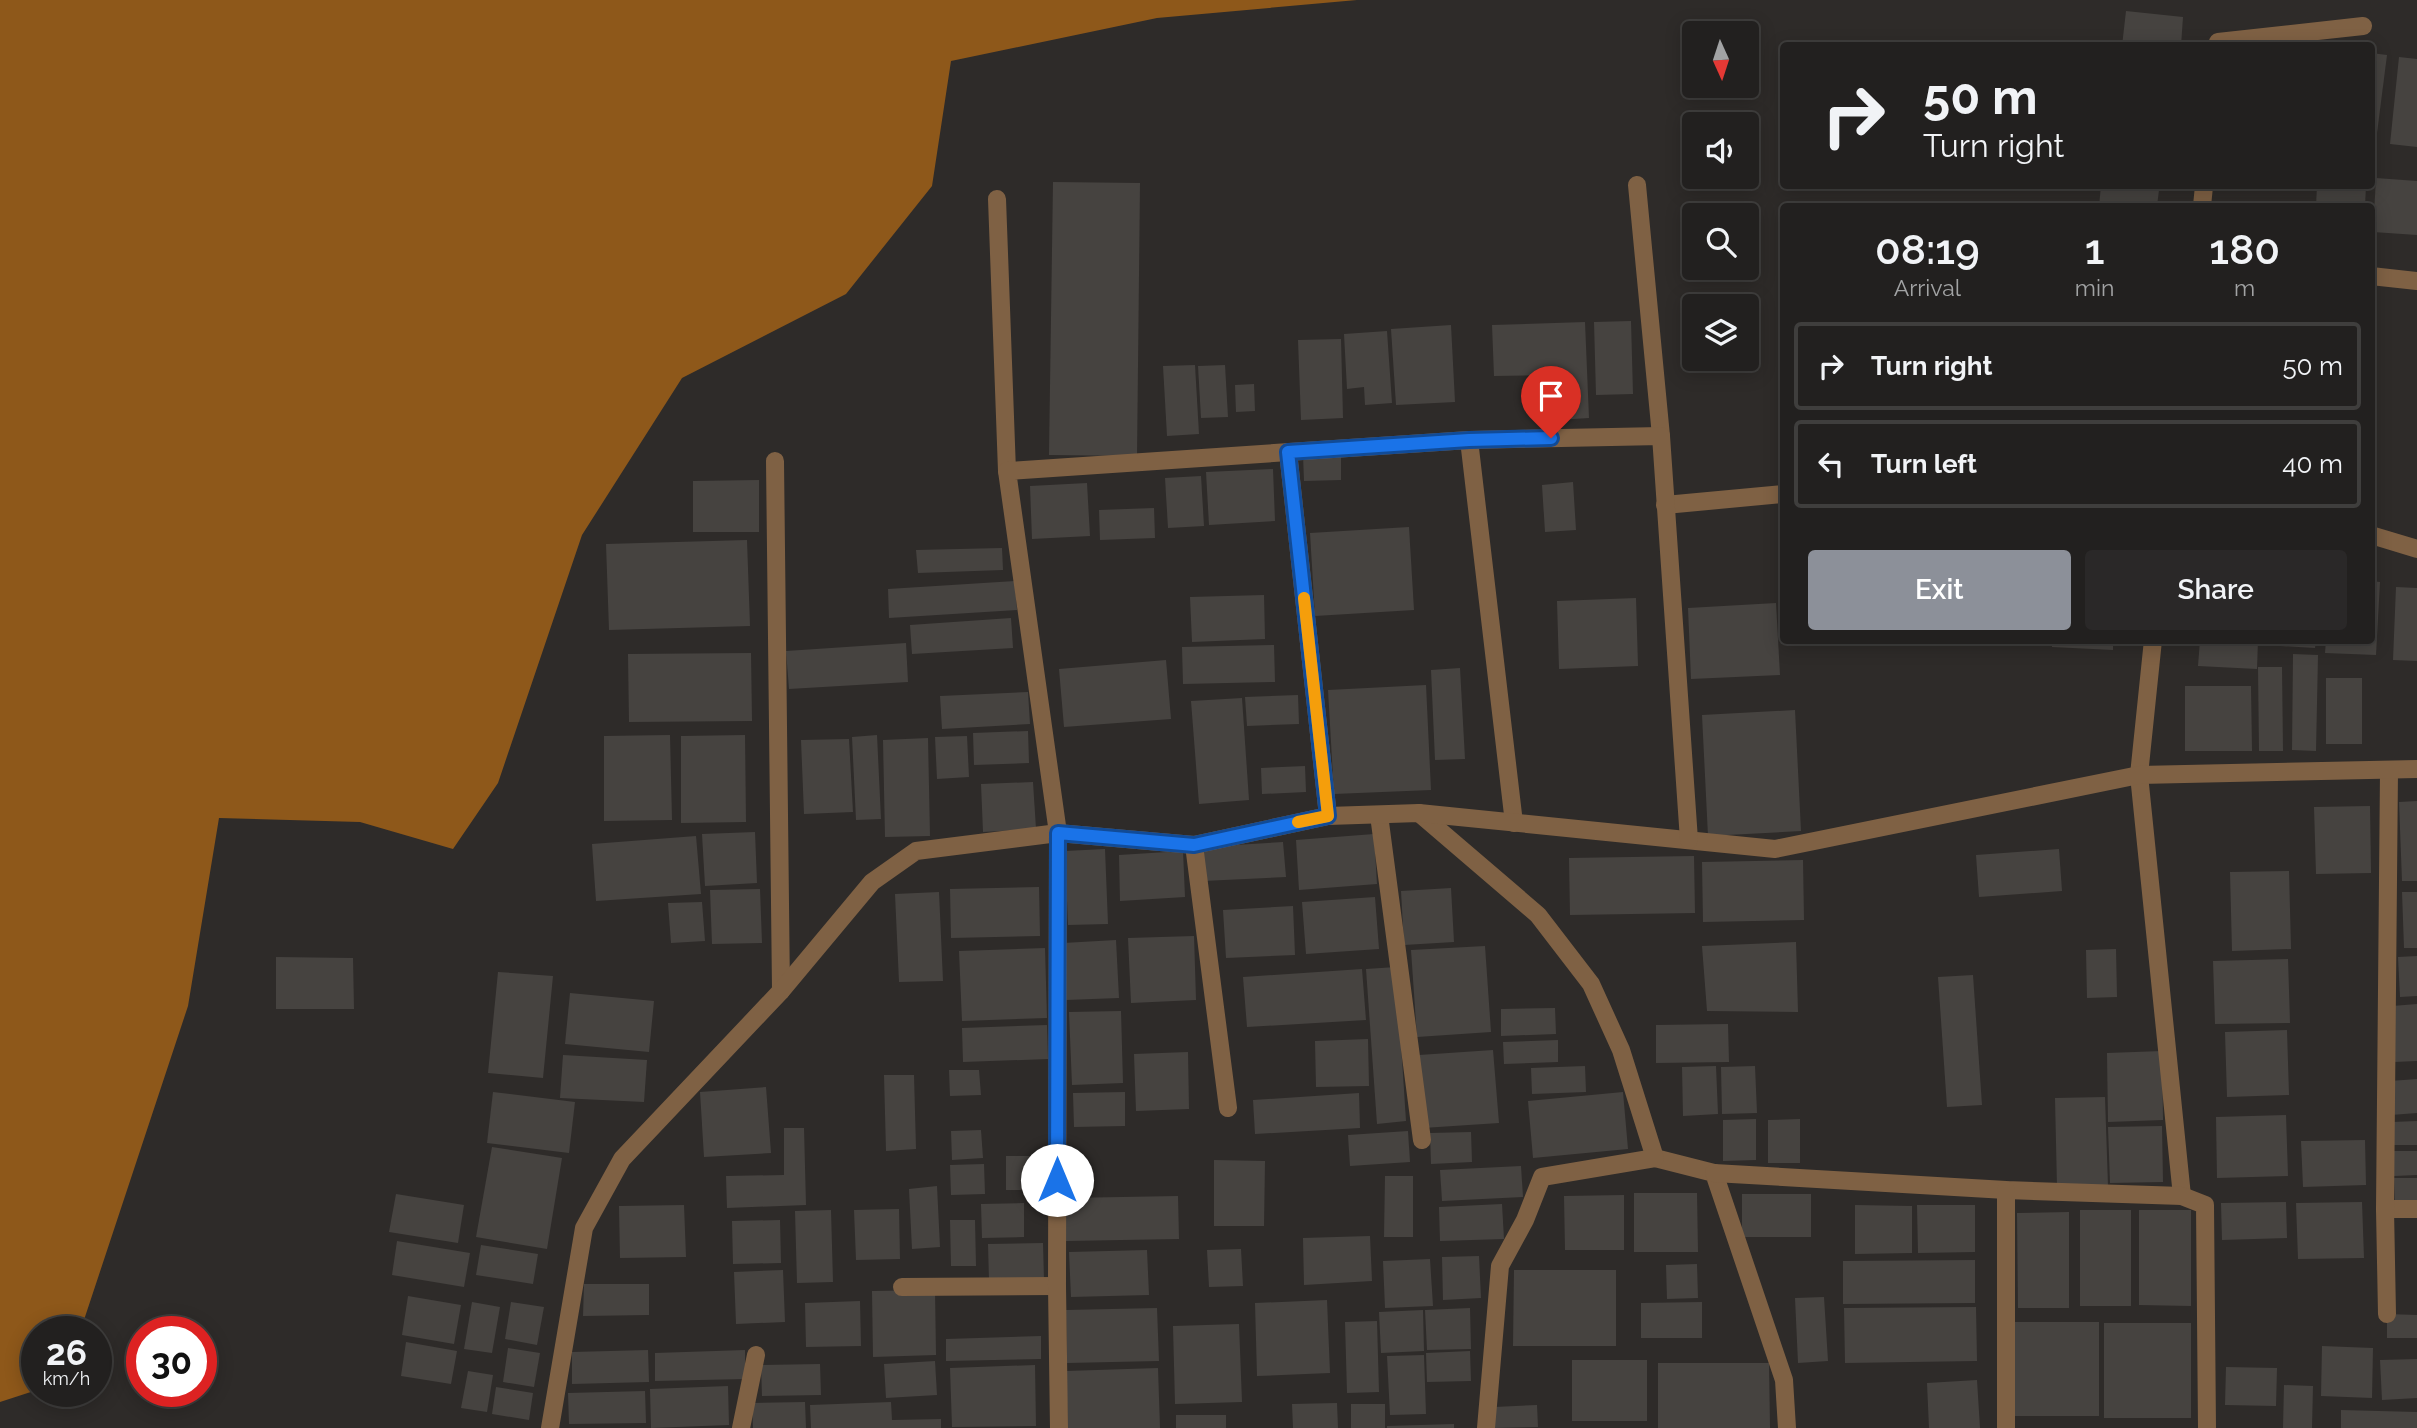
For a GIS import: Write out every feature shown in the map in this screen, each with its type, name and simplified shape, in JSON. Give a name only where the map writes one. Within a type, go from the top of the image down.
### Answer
[{"type":"street","points":[[2218,42],[2363,26]]},
{"type":"street","points":[[1637,185],[1661,436],[1689,841]]},
{"type":"street","points":[[998,199],[1007,471],[1058,833],[1059,1428]]},
{"type":"street","points":[[2375,276],[2417,281]]},
{"type":"street","points":[[1007,471],[1469,440],[1661,436]]},
{"type":"street","points":[[1469,440],[1514,823]]},
{"type":"street","points":[[1288,452],[1328,816]]},
{"type":"street","points":[[775,461],[781,991]]},
{"type":"street","points":[[1665,505],[1780,494]]},
{"type":"street","points":[[2375,536],[2417,549]]},
{"type":"street","points":[[2153,644],[2139,775],[2182,1196]]},
{"type":"street","points":[[550,1428],[584,1228],[622,1158],[781,991],[872,883],[916,850],[1058,833],[1194,845],[1328,816],[1419,813],[1775,849],[2139,775],[2417,769]]},
{"type":"street","points":[[2387,1314],[2385,1209],[2389,771]]},
{"type":"street","points":[[1419,813],[1538,915],[1591,984],[1621,1050],[1655,1158]]},
{"type":"street","points":[[1379,814],[1422,1140]]},
{"type":"street","points":[[1194,845],[1228,1108]]},
{"type":"street","points":[[1486,1428],[1500,1266],[1525,1220],[1542,1177],[1655,1158],[1714,1173],[2006,1190],[2182,1196],[2205,1205],[2207,1428]]},
{"type":"street","points":[[1714,1173],[1784,1380],[1787,1428]]},
{"type":"street","points":[[2006,1190],[2006,1428]]},
{"type":"street","points":[[2385,1209],[2417,1209]]},
{"type":"street","points":[[902,1287],[1057,1286]]},
{"type":"street","points":[[741,1428],[757,1355]]},
{"type":"shaded area","points":[[0,0],[1357,0],[1157,18],[951,61],[932,186],[846,294],[682,378],[582,535],[498,783],[453,849],[360,822],[219,818],[188,1006],[85,1316],[21,1316],[21,1395],[0,1402]]},
{"type":"building","points":[[2126,11],[2183,17],[2181,42],[2122,42]]},
{"type":"building","points":[[2375,54],[2387,55],[2375,141]]},
{"type":"building","points":[[2399,57],[2417,59],[2417,147],[2390,144]]},
{"type":"building","points":[[2376,178],[2417,181],[2417,235],[2375,232]]},
{"type":"building","points":[[1053,182],[1140,183],[1137,456],[1049,455]]},
{"type":"building","points":[[2101,189],[2159,190],[2157,203],[2099,203]]},
{"type":"building","points":[[2317,189],[2366,189],[2365,203],[2316,203]]},
{"type":"building","points":[[1631,321],[1633,394],[1596,395],[1594,322]]},
{"type":"building","points":[[1585,322],[1589,418],[1557,420],[1555,375],[1494,376],[1492,325]]},
{"type":"building","points":[[1451,325],[1455,402],[1396,405],[1391,329]]},
{"type":"building","points":[[1387,331],[1392,403],[1365,405],[1364,387],[1347,389],[1344,334]]},
{"type":"building","points":[[1341,339],[1343,418],[1301,420],[1298,340]]},
{"type":"building","points":[[1195,365],[1199,434],[1167,436],[1163,366]]},
{"type":"building","points":[[1225,365],[1228,417],[1201,418],[1198,366]]},
{"type":"building","points":[[1254,384],[1255,411],[1236,412],[1235,385]]},
{"type":"building","points":[[1341,454],[1341,480],[1304,481],[1303,455]]},
{"type":"building","points":[[1273,469],[1275,521],[1209,525],[1206,472]]},
{"type":"building","points":[[1201,476],[1204,526],[1168,528],[1165,478]]},
{"type":"building","points":[[759,480],[759,532],[693,532],[693,481]]},
{"type":"building","points":[[1573,482],[1576,530],[1545,532],[1542,485]]},
{"type":"building","points":[[1087,483],[1090,536],[1032,539],[1030,486]]},
{"type":"building","points":[[1154,508],[1155,538],[1100,540],[1099,510]]},
{"type":"building","points":[[1409,527],[1414,610],[1315,616],[1310,533]]},
{"type":"building","points":[[747,540],[750,626],[609,630],[606,544]]},
{"type":"building","points":[[1002,548],[1003,570],[918,573],[916,550]]},
{"type":"building","points":[[1015,581],[1017,610],[889,618],[888,589]]},
{"type":"building","points":[[2375,581],[2380,582],[2376,655],[2325,653],[2326,644],[2375,644]]},
{"type":"building","points":[[2396,587],[2417,588],[2417,661],[2393,660]]},
{"type":"building","points":[[1264,595],[1265,639],[1192,642],[1190,597]]},
{"type":"building","points":[[1636,598],[1638,666],[1559,669],[1557,601]]},
{"type":"building","points":[[1776,603],[1780,675],[1691,679],[1688,608]]},
{"type":"building","points":[[1011,618],[1013,648],[912,654],[910,625]]},
{"type":"building","points":[[906,643],[908,682],[789,689],[786,651]]},
{"type":"building","points":[[2052,644],[2113,644],[2113,650],[2052,647]]},
{"type":"building","points":[[2200,644],[2258,644],[2257,669],[2198,666]]},
{"type":"building","points":[[2264,644],[2316,644],[2315,648]]},
{"type":"building","points":[[1274,645],[1275,682],[1183,684],[1182,647]]},
{"type":"building","points":[[751,653],[752,721],[629,722],[628,654]]},
{"type":"building","points":[[2293,654],[2318,655],[2316,751],[2292,750]]},
{"type":"building","points":[[1166,660],[1171,719],[1064,727],[1059,669]]},
{"type":"building","points":[[2258,667],[2282,667],[2283,751],[2259,751]]},
{"type":"building","points":[[1460,668],[1465,759],[1435,760],[1431,670]]},
{"type":"building","points":[[2326,678],[2362,678],[2362,744],[2326,744]]},
{"type":"building","points":[[1426,685],[1431,790],[1334,794],[1328,690]]},
{"type":"building","points":[[2185,686],[2251,686],[2252,751],[2185,751]]},
{"type":"building","points":[[1028,692],[1030,724],[942,729],[940,696]]},
{"type":"building","points":[[1298,695],[1299,724],[1247,726],[1245,697]]},
{"type":"building","points":[[1242,698],[1249,800],[1199,804],[1191,701]]},
{"type":"building","points":[[1795,710],[1801,831],[1708,836],[1702,715]]},
{"type":"building","points":[[1028,731],[1029,763],[974,765],[973,733]]},
{"type":"building","points":[[670,735],[672,820],[604,821],[604,736]]},
{"type":"building","points":[[745,735],[746,822],[681,823],[681,736]]},
{"type":"building","points":[[877,735],[881,819],[856,820],[852,737]]},
{"type":"building","points":[[967,736],[969,777],[937,779],[935,737]]},
{"type":"building","points":[[928,738],[930,836],[885,837],[883,740]]},
{"type":"building","points":[[849,739],[853,812],[804,814],[801,740]]},
{"type":"building","points":[[1305,766],[1306,792],[1262,794],[1261,768]]},
{"type":"building","points":[[1033,782],[1036,829],[983,832],[981,784]]},
{"type":"building","points":[[2417,801],[2417,881],[2402,881],[2399,802]]},
{"type":"building","points":[[2370,806],[2371,873],[2316,874],[2314,807]]},
{"type":"building","points":[[755,832],[757,883],[705,886],[702,834]]},
{"type":"building","points":[[1374,834],[1377,884],[1299,890],[1296,840]]},
{"type":"building","points":[[696,836],[701,894],[596,901],[592,844]]},
{"type":"building","points":[[1283,842],[1286,877],[1203,881],[1201,847]]},
{"type":"building","points":[[1105,849],[1108,924],[1068,925],[1065,851]]},
{"type":"building","points":[[2059,849],[2062,891],[1979,897],[1976,855]]},
{"type":"building","points":[[1183,851],[1185,897],[1120,901],[1119,855]]},
{"type":"building","points":[[1694,856],[1695,913],[1570,915],[1569,858]]},
{"type":"building","points":[[1803,860],[1804,920],[1703,922],[1702,862]]},
{"type":"building","points":[[2289,871],[2291,949],[2232,951],[2230,872]]},
{"type":"building","points":[[1039,887],[1040,936],[951,938],[950,889]]},
{"type":"building","points":[[1451,888],[1454,942],[1404,945],[1401,891]]},
{"type":"building","points":[[760,889],[762,943],[712,944],[710,890]]},
{"type":"building","points":[[939,892],[943,981],[899,982],[895,894]]},
{"type":"building","points":[[2402,892],[2417,892],[2417,948],[2404,948]]},
{"type":"building","points":[[1375,897],[1379,949],[1306,954],[1302,902]]},
{"type":"building","points":[[702,902],[705,941],[671,943],[668,903]]},
{"type":"building","points":[[1293,906],[1295,955],[1226,958],[1223,910]]},
{"type":"building","points":[[1194,936],[1196,1000],[1131,1003],[1128,938]]},
{"type":"building","points":[[1116,940],[1119,998],[1066,1000],[1063,943]]},
{"type":"building","points":[[1796,942],[1798,1012],[1707,1011],[1702,946]]},
{"type":"building","points":[[1485,946],[1491,1032],[1417,1037],[1411,950]]},
{"type":"building","points":[[1045,948],[1047,1018],[962,1021],[959,951]]},
{"type":"building","points":[[2116,949],[2117,997],[2087,998],[2086,950]]},
{"type":"building","points":[[2417,956],[2417,996],[2400,997],[2398,957]]},
{"type":"building","points":[[276,957],[353,958],[354,1009],[276,1009]]},
{"type":"building","points":[[2288,959],[2290,1023],[2215,1024],[2213,961]]},
{"type":"building","points":[[1396,967],[1406,1121],[1377,1124],[1366,969]]},
{"type":"building","points":[[1362,969],[1366,1020],[1247,1027],[1243,977]]},
{"type":"building","points":[[498,972],[553,976],[543,1078],[488,1073]]},
{"type":"building","points":[[1973,975],[1982,1105],[1947,1107],[1938,977]]},
{"type":"building","points":[[570,993],[654,1001],[649,1052],[565,1044]]},
{"type":"building","points":[[2417,1004],[2417,1061],[2394,1062],[2392,1006]]},
{"type":"building","points":[[1555,1008],[1556,1034],[1501,1036],[1501,1009]]},
{"type":"building","points":[[1121,1011],[1123,1083],[1072,1085],[1069,1012]]},
{"type":"building","points":[[1728,1024],[1729,1062],[1656,1063],[1656,1025]]},
{"type":"building","points":[[1047,1025],[1048,1059],[963,1062],[962,1028]]},
{"type":"building","points":[[2287,1030],[2289,1095],[2227,1097],[2225,1032]]},
{"type":"building","points":[[1368,1039],[1369,1086],[1316,1087],[1315,1041]]},
{"type":"building","points":[[1558,1040],[1558,1062],[1504,1064],[1503,1042]]},
{"type":"building","points":[[1493,1050],[1499,1123],[1423,1128],[1419,1055]]},
{"type":"building","points":[[2162,1051],[2163,1120],[2108,1122],[2107,1053]]},
{"type":"building","points":[[1188,1052],[1189,1109],[1136,1111],[1134,1054]]},
{"type":"building","points":[[563,1055],[647,1060],[644,1102],[560,1098]]},
{"type":"building","points":[[1585,1066],[1586,1092],[1532,1094],[1531,1068]]},
{"type":"building","points":[[1716,1066],[1718,1114],[1683,1116],[1682,1067]]},
{"type":"building","points":[[1755,1066],[1757,1113],[1722,1114],[1721,1067]]},
{"type":"building","points":[[949,1070],[979,1070],[981,1095],[950,1096]]},
{"type":"building","points":[[884,1075],[914,1075],[916,1149],[886,1151]]},
{"type":"building","points":[[2417,1079],[2417,1113],[2391,1115],[2390,1081]]},
{"type":"building","points":[[766,1087],[771,1153],[704,1157],[700,1092]]},
{"type":"building","points":[[493,1092],[575,1102],[569,1153],[487,1143]]},
{"type":"building","points":[[1125,1092],[1125,1126],[1074,1127],[1073,1093]]},
{"type":"building","points":[[1623,1092],[1628,1149],[1533,1158],[1528,1101]]},
{"type":"building","points":[[1359,1093],[1360,1128],[1255,1134],[1253,1100]]},
{"type":"building","points":[[2105,1097],[2108,1186],[2057,1187],[2055,1098]]},
{"type":"building","points":[[2286,1115],[2288,1176],[2217,1178],[2216,1117]]},
{"type":"building","points":[[1756,1119],[1756,1160],[1723,1161],[1723,1120]]},
{"type":"building","points":[[1800,1119],[1800,1163],[1768,1163],[1768,1120]]},
{"type":"building","points":[[2417,1121],[2417,1145],[2393,1145],[2392,1122]]},
{"type":"building","points":[[2162,1126],[2163,1182],[2110,1183],[2108,1127]]},
{"type":"building","points":[[784,1128],[804,1128],[806,1205],[727,1208],[726,1176],[784,1175]]},
{"type":"building","points":[[981,1130],[983,1158],[952,1160],[951,1131]]},
{"type":"building","points":[[1408,1131],[1410,1162],[1350,1166],[1348,1135]]},
{"type":"building","points":[[1471,1132],[1472,1162],[1431,1164],[1430,1133]]},
{"type":"building","points":[[2365,1140],[2366,1185],[2303,1187],[2301,1141]]},
{"type":"building","points":[[492,1147],[562,1158],[547,1249],[476,1237]]},
{"type":"building","points":[[2394,1151],[2417,1151],[2417,1175],[2394,1176]]},
{"type":"building","points":[[1006,1156],[1048,1156],[1047,1190],[1006,1190]]},
{"type":"building","points":[[1214,1160],[1265,1161],[1264,1226],[1214,1226]]},
{"type":"building","points":[[984,1164],[985,1194],[951,1195],[950,1165]]},
{"type":"building","points":[[1521,1166],[1523,1197],[1442,1201],[1440,1170]]},
{"type":"building","points":[[1385,1176],[1413,1176],[1413,1237],[1384,1237]]},
{"type":"building","points":[[2394,1178],[2417,1178],[2417,1206],[2395,1207]]},
{"type":"building","points":[[937,1186],[940,1247],[912,1249],[909,1189]]},
{"type":"building","points":[[1634,1193],[1697,1193],[1698,1252],[1634,1252]]},
{"type":"building","points":[[396,1194],[464,1205],[458,1243],[389,1232]]},
{"type":"building","points":[[1742,1194],[1811,1194],[1811,1237],[1742,1237]]},
{"type":"building","points":[[1624,1195],[1624,1250],[1565,1250],[1564,1196]]},
{"type":"building","points":[[1178,1196],[1179,1239],[1066,1241],[1066,1198]]},
{"type":"building","points":[[2286,1202],[2287,1238],[2222,1240],[2221,1203]]},
{"type":"building","points":[[2362,1202],[2364,1258],[2298,1259],[2296,1203]]},
{"type":"building","points":[[1024,1203],[1024,1237],[982,1238],[981,1204]]},
{"type":"building","points":[[1502,1204],[1504,1239],[1440,1241],[1439,1207]]},
{"type":"building","points":[[684,1205],[686,1257],[620,1258],[619,1206]]},
{"type":"building","points":[[1855,1205],[1912,1206],[1912,1253],[1855,1254]]},
{"type":"building","points":[[1917,1205],[1975,1205],[1975,1252],[1918,1253]]},
{"type":"building","points":[[899,1209],[900,1259],[856,1260],[854,1210]]},
{"type":"building","points":[[831,1210],[833,1282],[797,1283],[795,1211]]},
{"type":"building","points":[[2080,1210],[2131,1210],[2131,1306],[2080,1306]]},
{"type":"building","points":[[2139,1210],[2191,1210],[2191,1306],[2139,1305]]},
{"type":"building","points":[[2069,1212],[2069,1308],[2018,1308],[2017,1213]]},
{"type":"building","points":[[780,1220],[781,1263],[733,1264],[732,1221]]},
{"type":"building","points":[[950,1220],[975,1220],[976,1266],[951,1266]]},
{"type":"building","points":[[1370,1236],[1372,1281],[1304,1285],[1303,1238]]},
{"type":"building","points":[[397,1241],[470,1253],[464,1287],[392,1275]]},
{"type":"building","points":[[1043,1243],[1044,1280],[989,1280],[988,1244]]},
{"type":"building","points":[[481,1245],[538,1254],[533,1284],[476,1275]]},
{"type":"building","points":[[1241,1249],[1243,1286],[1209,1287],[1207,1250]]},
{"type":"building","points":[[1147,1250],[1149,1295],[1071,1297],[1069,1252]]},
{"type":"building","points":[[1479,1256],[1481,1298],[1443,1300],[1442,1257]]},
{"type":"building","points":[[1430,1259],[1433,1306],[1385,1308],[1383,1261]]},
{"type":"building","points":[[1975,1260],[1975,1303],[1843,1304],[1843,1261]]},
{"type":"building","points":[[1697,1264],[1698,1298],[1667,1299],[1666,1265]]},
{"type":"building","points":[[783,1270],[785,1322],[736,1324],[734,1272]]},
{"type":"building","points":[[1514,1270],[1616,1270],[1616,1346],[1513,1346]]},
{"type":"building","points":[[584,1284],[649,1284],[649,1315],[583,1316]]},
{"type":"building","points":[[935,1290],[936,1355],[873,1357],[872,1291]]},
{"type":"building","points":[[408,1296],[461,1305],[454,1344],[402,1335]]},
{"type":"building","points":[[1824,1297],[1828,1361],[1798,1363],[1795,1298]]},
{"type":"building","points":[[1327,1300],[1330,1373],[1257,1376],[1255,1303]]},
{"type":"building","points":[[860,1301],[861,1346],[806,1347],[805,1303]]},
{"type":"building","points":[[472,1302],[500,1307],[492,1353],[464,1349]]},
{"type":"building","points":[[511,1302],[544,1307],[537,1345],[505,1339]]},
{"type":"building","points":[[1702,1302],[1702,1338],[1641,1338],[1641,1303]]},
{"type":"building","points":[[1976,1307],[1977,1361],[1845,1363],[1844,1308]]},
{"type":"building","points":[[1157,1308],[1159,1361],[1067,1363],[1066,1310]]},
{"type":"building","points":[[1470,1308],[1471,1349],[1427,1350],[1425,1310]]},
{"type":"building","points":[[1423,1310],[1424,1351],[1381,1353],[1379,1312]]},
{"type":"building","points":[[2387,1314],[2417,1315],[2417,1338],[2387,1338]]},
{"type":"building","points":[[1377,1321],[1379,1392],[1347,1393],[1345,1322]]},
{"type":"building","points":[[2012,1322],[2099,1322],[2099,1416],[2012,1416]]},
{"type":"building","points":[[2104,1323],[2191,1323],[2191,1418],[2104,1418]]},
{"type":"building","points":[[1239,1324],[1242,1402],[1175,1404],[1173,1326]]},
{"type":"building","points":[[1041,1336],[1041,1359],[946,1361],[946,1339]]},
{"type":"building","points":[[406,1342],[457,1351],[451,1384],[401,1376]]},
{"type":"building","points":[[2322,1346],[2373,1348],[2372,1398],[2321,1396]]},
{"type":"building","points":[[508,1348],[540,1353],[534,1387],[503,1382]]},
{"type":"building","points":[[648,1350],[649,1382],[572,1384],[572,1352]]},
{"type":"building","points":[[745,1350],[745,1379],[655,1381],[655,1353]]},
{"type":"building","points":[[1470,1351],[1471,1381],[1427,1382],[1426,1353]]},
{"type":"building","points":[[1424,1355],[1426,1414],[1390,1415],[1387,1356]]},
{"type":"building","points":[[2417,1359],[2417,1398],[2382,1400],[2380,1360]]},
{"type":"building","points":[[1572,1360],[1647,1360],[1647,1421],[1572,1421]]},
{"type":"building","points":[[935,1361],[937,1395],[886,1398],[884,1364]]},
{"type":"building","points":[[1658,1363],[1769,1363],[1770,1428],[1658,1428]]},
{"type":"building","points":[[820,1364],[821,1395],[762,1396],[761,1365]]},
{"type":"building","points":[[1035,1365],[1036,1426],[952,1427],[950,1368]]},
{"type":"building","points":[[2226,1367],[2277,1368],[2276,1406],[2225,1405]]},
{"type":"building","points":[[1158,1368],[1160,1428],[1068,1428],[1066,1371]]},
{"type":"building","points":[[468,1371],[493,1375],[487,1412],[461,1408]]},
{"type":"building","points":[[1977,1380],[1980,1428],[1929,1428],[1927,1383]]},
{"type":"building","points":[[2284,1385],[2313,1386],[2312,1428],[2283,1428]]},
{"type":"building","points":[[728,1386],[729,1425],[651,1428],[650,1389]]},
{"type":"building","points":[[496,1387],[533,1393],[529,1420],[492,1414]]},
{"type":"building","points":[[645,1391],[646,1423],[569,1424],[568,1393]]},
{"type":"building","points":[[805,1402],[806,1428],[753,1428],[752,1403]]},
{"type":"building","points":[[891,1402],[892,1420],[941,1419],[941,1428],[811,1428],[810,1405]]},
{"type":"building","points":[[1337,1403],[1338,1428],[1293,1428],[1292,1404]]},
{"type":"building","points":[[1351,1404],[1385,1404],[1385,1428],[1351,1428]]},
{"type":"building","points":[[1537,1405],[1538,1427],[1494,1428],[1494,1407]]},
{"type":"building","points":[[2341,1410],[2417,1412],[2417,1428],[2341,1428]]},
{"type":"building","points":[[1176,1415],[1226,1415],[1226,1428],[1176,1428]]},
{"type":"building","points":[[1454,1424],[1454,1428],[1387,1428],[1387,1426]]},
{"type":"slow traffic","points":[[1298,822],[1328,816],[1304,598]]},
{"type":"route","points":[[1057,1180],[1058,833],[1194,845],[1328,816],[1288,452],[1469,440],[1551,438]]}]
